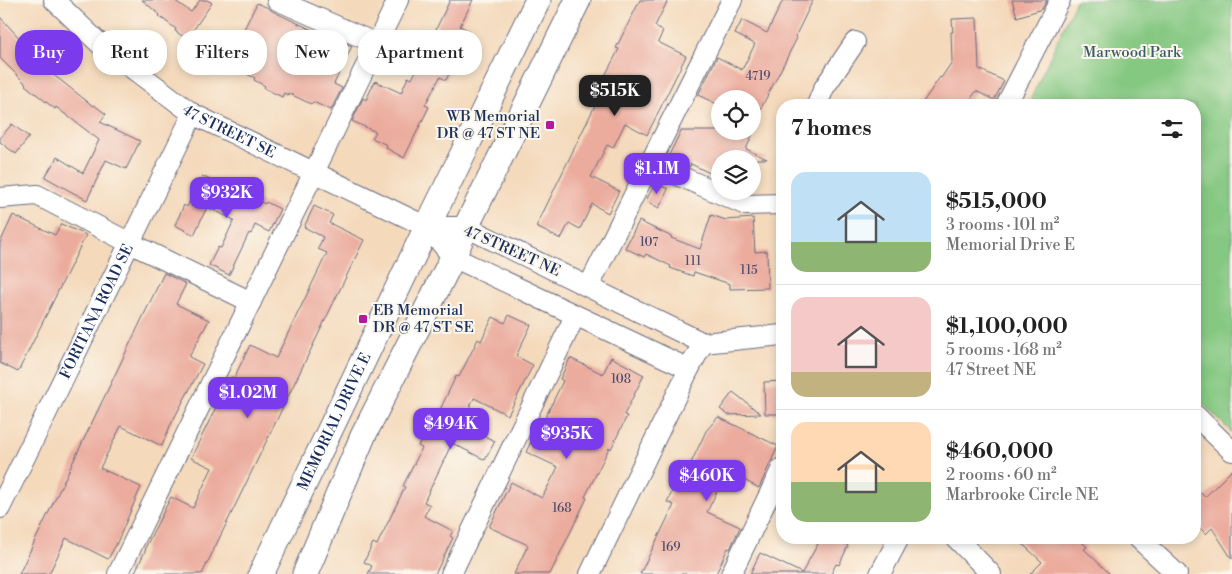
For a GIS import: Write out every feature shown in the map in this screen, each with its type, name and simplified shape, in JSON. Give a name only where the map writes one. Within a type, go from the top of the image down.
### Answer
[{"type":"main road","name":"MEMORIAL DRIVE E","points":[[261,574],[538,0]]},
{"type":"main road","points":[[305,574],[363,436],[453,257],[578,0]]},
{"type":"street","name":"47 STREET SE","points":[[54,0],[101,45],[193,114],[427,227]]},
{"type":"street","points":[[278,0],[358,36]]},
{"type":"street","points":[[384,30],[398,0]]},
{"type":"street","points":[[589,286],[732,0]]},
{"type":"street","points":[[1009,99],[1060,0]]},
{"type":"street","points":[[819,99],[824,88],[855,42]]},
{"type":"street","points":[[118,574],[362,75]]},
{"type":"street","name":"FORITANA ROAD SE","points":[[0,508],[193,114]]},
{"type":"street","points":[[650,163],[746,205],[776,204]]},
{"type":"street","points":[[0,198],[37,195],[251,302]]},
{"type":"street","name":"47 STREET NE","points":[[427,227],[466,227],[703,343]]},
{"type":"street","name":"47 STREET NE","points":[[427,227],[453,257],[689,369]]},
{"type":"street","points":[[451,574],[575,316]]},
{"type":"street","points":[[590,574],[703,343],[776,336]]},
{"type":"street","points":[[1201,421],[1232,451]]},
{"type":"street","points":[[731,574],[776,480]]},
{"type":"street","points":[[880,574],[896,544]]},
{"type":"street","points":[[962,544],[990,574]]},
{"type":"street","points":[[1144,544],[1176,574]]},
{"type":"green space","name":"Marwood Park","points":[[1076,0],[1232,0],[1232,433],[1201,402],[1201,99],[1031,99]]},
{"type":"building","points":[[142,0],[174,0],[191,12],[200,0],[207,0],[212,3],[193,30],[177,30],[177,32],[175,31],[176,29]]},
{"type":"building","points":[[450,0],[473,0],[460,26],[468,30],[436,30]]},
{"type":"building","points":[[640,0],[668,0],[655,26],[663,31],[658,42],[686,56],[647,135],[625,123],[613,148],[607,145],[591,177],[619,191],[608,213],[592,204],[580,229],[569,223],[561,239],[536,227],[603,89],[599,87],[619,49],[616,48]]},
{"type":"building","points":[[783,0],[813,0],[795,37],[797,38],[761,108],[761,90],[711,90],[711,101],[698,95],[717,57],[742,70],[755,44],[735,34],[742,20],[767,33]]},
{"type":"building","points":[[1012,0],[1047,0],[1042,9],[1017,17]]},
{"type":"building","points":[[257,3],[312,30],[277,30],[277,75],[338,75],[334,84],[342,88],[331,110],[313,102],[311,104],[288,93],[288,95],[284,93],[282,97],[264,88],[265,86],[254,80],[255,78],[249,75],[267,75],[267,30],[244,30]]},
{"type":"building","points":[[0,17],[15,33],[15,73],[0,58]]},
{"type":"building","points":[[977,18],[979,69],[1004,81],[995,99],[976,91],[971,99],[925,99],[952,62],[952,19]]},
{"type":"building","points":[[348,44],[352,46],[348,54]]},
{"type":"building","points":[[17,75],[54,75],[106,114],[100,122],[140,141],[126,169],[106,160],[87,200],[45,177],[57,157],[83,173],[99,140],[56,107],[55,109]]},
{"type":"building","points":[[414,75],[448,75],[446,80],[440,77],[425,105],[429,107],[404,158],[386,148],[387,145],[372,138],[376,132],[352,121],[363,98],[366,100],[375,81],[401,93],[408,77],[412,79]]},
{"type":"building","points":[[12,124],[29,137],[16,154],[0,142],[0,138]]},
{"type":"building","points":[[681,131],[711,131],[711,140],[750,140],[746,149],[748,150],[711,150],[711,174],[691,164],[689,167],[668,157]]},
{"type":"building","points":[[202,176],[246,197],[246,195],[280,209],[269,232],[255,225],[251,234],[249,233],[229,275],[209,265],[218,247],[221,248],[234,220],[207,207],[194,235],[175,225],[184,205],[187,207]]},
{"type":"building","points":[[655,183],[668,189],[659,208],[646,201]]},
{"type":"building","points":[[314,206],[333,215],[329,223],[364,240],[202,574],[134,574],[171,497],[193,508],[212,468],[191,458],[231,377],[234,378],[250,345],[276,358],[327,253],[318,249],[323,237],[304,227]]},
{"type":"building","points":[[13,215],[55,235],[61,224],[86,235],[18,372],[0,363],[0,243]]},
{"type":"building","points":[[711,215],[726,220],[753,218],[755,252],[767,251],[768,288],[730,289],[730,284],[694,272],[693,276],[670,268],[671,266],[646,254],[644,257],[625,248],[639,221],[671,238],[700,249]]},
{"type":"building","points":[[164,273],[186,284],[176,304],[209,320],[189,357],[203,364],[170,426],[162,446],[121,426],[100,468],[141,487],[116,545],[108,559],[66,538],[49,574],[19,574]]},
{"type":"building","points":[[509,315],[531,325],[516,356],[533,365],[508,415],[474,398],[461,425],[495,441],[485,460],[452,443],[424,502],[430,505],[424,516],[453,531],[450,536],[453,538],[435,574],[368,574],[372,566],[364,562],[373,543],[377,545],[405,487],[403,486],[422,448],[418,446],[434,413],[438,414],[456,376],[459,377],[478,339],[481,341],[493,317],[505,323]]},
{"type":"building","points":[[611,357],[644,375],[624,415],[627,416],[585,497],[587,498],[550,574],[514,574],[528,545],[489,527],[511,482],[542,498],[558,467],[526,452],[563,381],[560,379],[570,358],[603,374]]},
{"type":"building","points":[[776,381],[776,414],[765,414],[764,382]]},
{"type":"building","points":[[733,392],[761,414],[728,415],[720,409]]},
{"type":"building","points":[[718,417],[776,445],[776,450],[759,488],[727,471],[707,512],[740,527],[716,574],[640,574],[674,505],[667,502],[679,478],[683,480],[706,431]]},
{"type":"building","points":[[1232,470],[1232,559],[1212,528],[1206,534],[1201,529],[1201,493],[1205,497]]},
{"type":"building","points":[[818,544],[845,544],[848,546],[839,565],[836,564],[831,574],[750,574],[760,553],[802,573]]},
{"type":"building","points":[[1022,544],[1084,544],[1087,547],[1084,549],[1110,574],[1030,574],[1042,562]]},
{"type":"place","name":"WB Memorial DR @ 47 ST NE","points":[[550,125]]},
{"type":"place","name":"EB Memorial DR @ 47 ST SE","points":[[363,319]]}]
